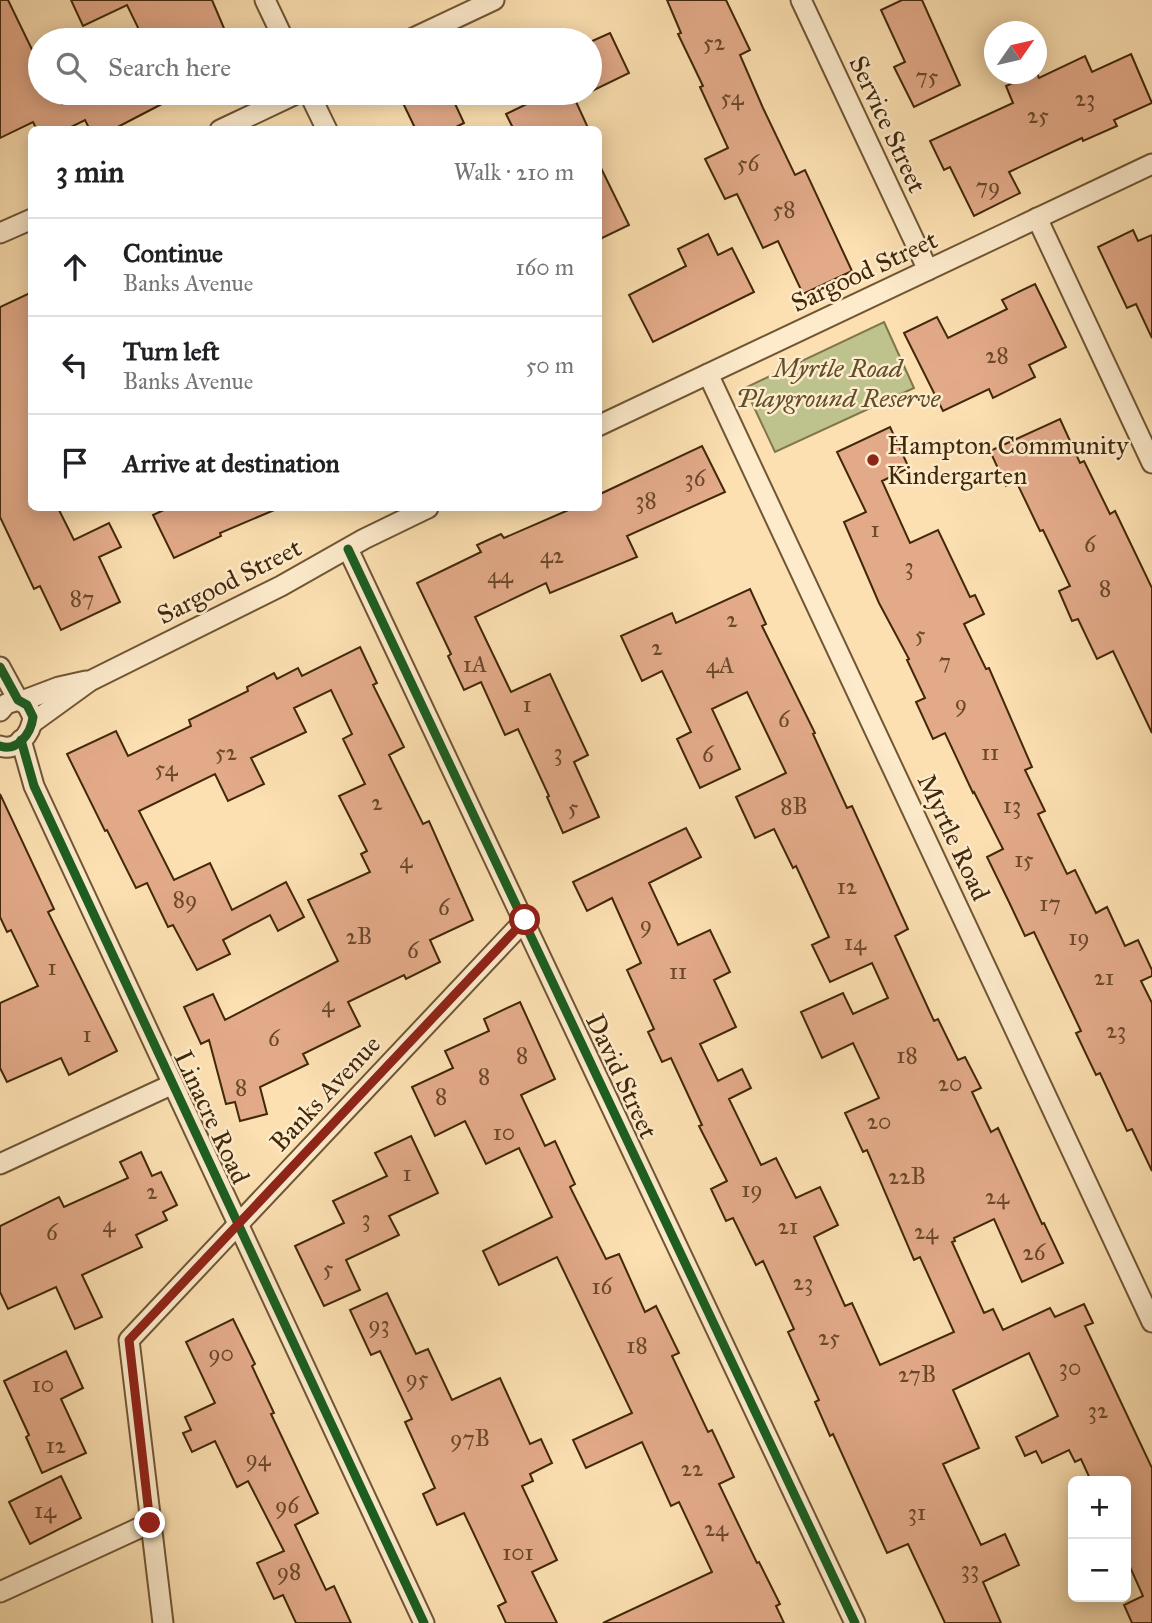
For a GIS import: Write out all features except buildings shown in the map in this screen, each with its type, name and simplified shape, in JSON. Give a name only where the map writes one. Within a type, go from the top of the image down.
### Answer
[{"type":"street","points":[[265,0],[278,28]]},
{"type":"street","points":[[434,28],[494,0]]},
{"type":"street","name":"Service Street","points":[[801,0],[928,270]]},
{"type":"street","points":[[228,126],[273,105]]},
{"type":"street","points":[[315,105],[325,126]]},
{"type":"street","name":"Sargood Street","points":[[602,424],[1152,164]]},
{"type":"street","points":[[1037,218],[1152,463]]},
{"type":"street","points":[[0,233],[28,221]]},
{"type":"street","name":"Myrtle Road","points":[[708,374],[1152,1322]]},
{"type":"street","name":"Sargood Street","points":[[32,723],[90,681],[281,586],[422,511]]},
{"type":"street","name":"David Street","points":[[348,549],[855,1623]]},
{"type":"street","points":[[0,667],[20,700],[31,710],[32,723],[10,745]]},
{"type":"street","name":"Sargood Street","points":[[0,711],[6,704],[58,687],[90,681]]},
{"type":"street","name":"Linacre Road","points":[[10,745],[34,786],[424,1623]]},
{"type":"street","name":"Banks Avenue","points":[[163,1623],[129,1340],[525,920]]},
{"type":"street","points":[[0,1164],[173,1084]]},
{"type":"street","points":[[0,1592],[150,1523]]},
{"type":"green space","name":"Myrtle Road Playground Reserve","points":[[884,322],[914,388],[775,452],[745,388]]},
{"type":"cycle path","points":[[348,549],[855,1623]]},
{"type":"cycle path","points":[[0,667],[18,700],[27,705],[33,717],[22,740],[12,746],[0,746]]},
{"type":"cycle path","points":[[21,740],[34,786],[424,1623]]},
{"type":"place","name":"Hampton Community Kindergarten","points":[[873,460]]},
{"type":"route","points":[[150,1523],[129,1340],[525,920]]}]
